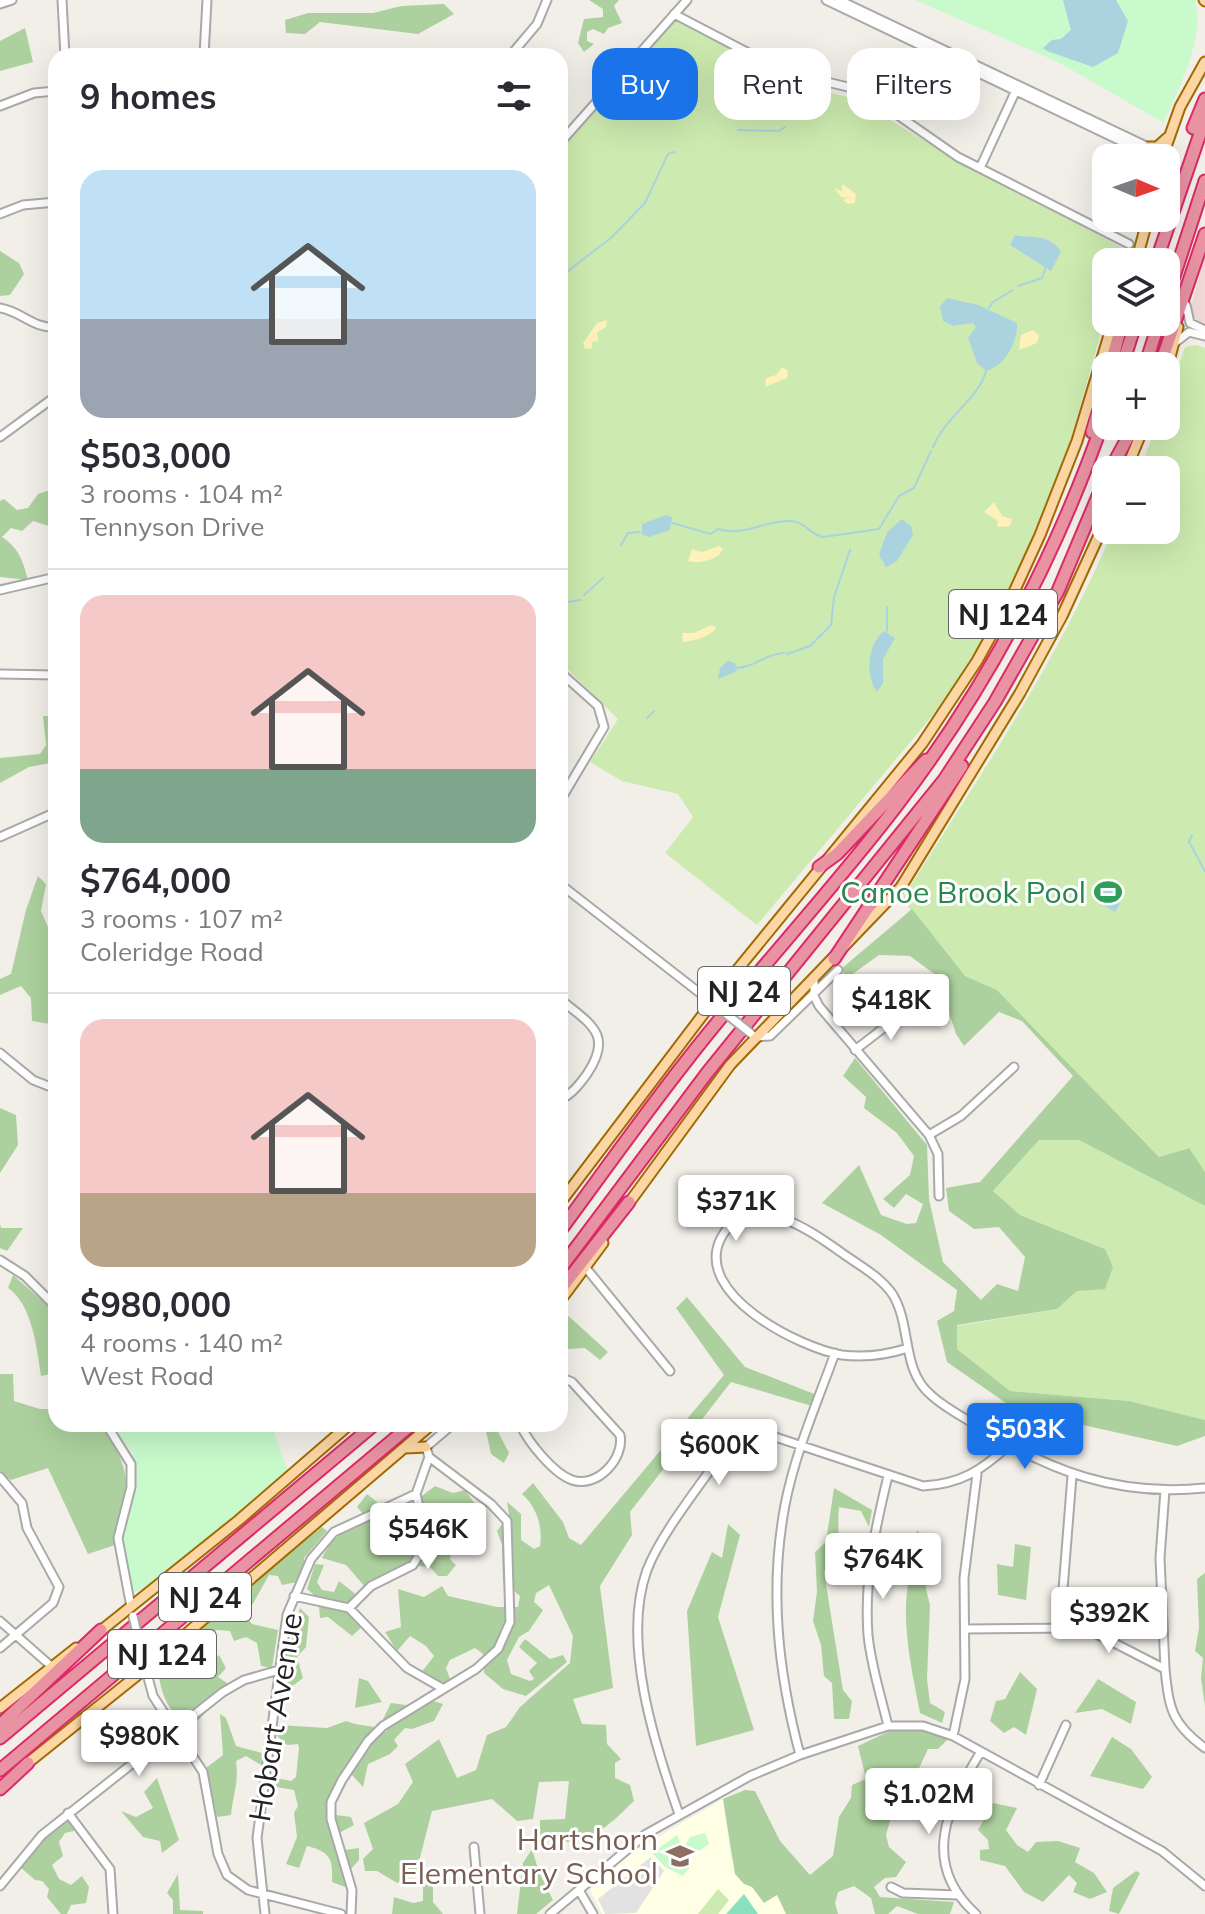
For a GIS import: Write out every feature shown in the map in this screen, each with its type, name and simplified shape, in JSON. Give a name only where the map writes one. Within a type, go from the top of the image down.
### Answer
[{"type":"highway","points":[[1180,177],[1205,99]]},
{"type":"highway","points":[[1180,190],[1205,119]]},
{"type":"highway","points":[[1180,258],[1205,181]]},
{"type":"highway","points":[[1165,352],[1205,234]]},
{"type":"highway","points":[[1080,482],[1092,436]]},
{"type":"highway","name":"NJ 24","points":[[568,1220],[687,1060],[865,846],[934,755],[1019,615],[1096,440]]},
{"type":"highway","name":"NJ 24","points":[[568,1258],[737,1035],[913,821],[971,739],[1058,591],[1092,510]]},
{"type":"highway","points":[[836,965],[946,791],[1017,665]]},
{"type":"highway","points":[[819,867],[837,854],[918,764],[934,755]]},
{"type":"highway","points":[[568,1280],[629,1202]]},
{"type":"highway","name":"NJ 24","points":[[0,1738],[364,1432]]},
{"type":"highway","name":"NJ 24","points":[[0,1770],[402,1432]]},
{"type":"highway","points":[[0,1725],[101,1630]]},
{"type":"highway","points":[[0,1791],[28,1763]]},
{"type":"main road","points":[[1166,144],[1205,52]]},
{"type":"main road","points":[[1186,94],[1205,62]]},
{"type":"main road","points":[[1163,144],[1169,135]]},
{"type":"main road","points":[[1173,352],[1194,266]]},
{"type":"main road","name":"NJ 124","points":[[568,1193],[819,867],[922,744],[1008,605],[1077,441],[1109,336]]},
{"type":"main road","name":"NJ 124","points":[[568,1291],[752,1034],[814,977],[836,965],[901,887],[1020,693],[1062,616],[1095,544]]},
{"type":"main road","name":"NJ 124","points":[[0,1708],[51,1666],[132,1611],[341,1432]]},
{"type":"main road","name":"NJ 124","points":[[28,1763],[423,1432]]},
{"type":"main road","points":[[405,1448],[427,1452]]},
{"type":"street","points":[[0,4],[12,0]]},
{"type":"street","points":[[62,0],[65,48]]},
{"type":"street","points":[[204,48],[207,0]]},
{"type":"street","points":[[517,48],[537,24],[547,0]]},
{"type":"street","points":[[568,134],[687,0]]},
{"type":"street","points":[[826,0],[1017,89]]},
{"type":"street","points":[[839,0],[1130,144]]},
{"type":"street","points":[[674,14],[785,72],[848,87],[876,100],[947,150],[1129,244]]},
{"type":"street","points":[[980,168],[1017,89]]},
{"type":"street","points":[[0,106],[34,93],[48,92]]},
{"type":"street","points":[[0,214],[34,202],[48,202]]},
{"type":"street","points":[[1186,305],[1190,323],[1205,330]]},
{"type":"street","points":[[0,308],[15,311],[42,327],[48,327]]},
{"type":"street","points":[[1176,342],[1189,332],[1205,336]]},
{"type":"street","points":[[0,437],[48,402]]},
{"type":"street","points":[[0,590],[48,579]]},
{"type":"street","points":[[0,674],[48,675]]},
{"type":"street","points":[[568,679],[598,706],[604,727],[568,788]]},
{"type":"street","points":[[0,837],[48,816]]},
{"type":"street","points":[[568,890],[752,1034],[770,1036],[814,996],[836,965]]},
{"type":"street","points":[[814,977],[814,996],[855,1050],[929,1135],[938,1154],[939,1196]]},
{"type":"street","points":[[568,1006],[592,1025],[600,1047],[597,1058],[579,1086],[568,1094]]},
{"type":"street","points":[[855,1050],[907,1010]]},
{"type":"street","points":[[0,1053],[33,1080],[48,1086]]},
{"type":"street","points":[[929,1135],[961,1116],[1014,1067]]},
{"type":"street","points":[[908,1348],[868,1356],[835,1353],[770,1326],[723,1282],[717,1265],[717,1252],[723,1235],[736,1222],[765,1215],[794,1220],[870,1272],[896,1302],[908,1348],[913,1373],[926,1392],[1009,1445],[1072,1476],[1107,1484],[1165,1490],[1205,1488]]},
{"type":"street","points":[[0,1260],[25,1276],[48,1299]]},
{"type":"street","points":[[586,1268],[670,1371]]},
{"type":"street","points":[[800,1755],[781,1668],[777,1597],[785,1503],[835,1353]]},
{"type":"street","points":[[524,1432],[559,1472],[573,1480],[590,1480],[610,1467],[620,1453],[620,1435],[568,1380]]},
{"type":"street","points":[[679,1814],[643,1698],[640,1623],[648,1569],[736,1436],[757,1431],[923,1486],[940,1485],[977,1474],[1009,1445]]},
{"type":"street","points":[[111,1432],[127,1455],[132,1475],[118,1538],[144,1664],[153,1696],[203,1772],[224,1870],[239,1886],[341,1914]]},
{"type":"street","points":[[349,1608],[371,1586],[413,1565],[418,1557],[423,1522],[416,1494],[427,1452],[446,1432]]},
{"type":"street","points":[[351,1914],[352,1890],[331,1819],[331,1802],[368,1741],[383,1726],[476,1669],[504,1638],[510,1622],[505,1566],[507,1528],[497,1509],[427,1452]]},
{"type":"street","points":[[953,1736],[963,1692],[964,1578],[977,1474]]},
{"type":"street","points":[[888,1476],[872,1542],[867,1605],[868,1638],[888,1726]]},
{"type":"street","points":[[1060,1627],[1072,1476]]},
{"type":"street","points":[[0,1477],[22,1503],[27,1528],[59,1587],[53,1603],[0,1648]]},
{"type":"street","points":[[1165,1490],[1160,1558],[1165,1669],[1175,1720],[1180,1728],[1205,1748]]},
{"type":"street","points":[[323,1516],[334,1532],[416,1494]]},
{"type":"street","name":"Hobart Avenue","points":[[265,1914],[257,1838],[283,1631],[294,1596],[311,1559],[334,1532]]},
{"type":"street","points":[[294,1596],[349,1608],[407,1668],[442,1688]]},
{"type":"street","points":[[0,1621],[51,1666]]},
{"type":"street","points":[[965,1629],[1085,1628],[1102,1634],[1165,1669]]},
{"type":"street","points":[[0,1886],[26,1851],[68,1813],[234,1685],[279,1670]]},
{"type":"street","points":[[1039,1785],[1066,1725]]},
{"type":"street","points":[[550,1914],[629,1846],[679,1814],[750,1776],[800,1755],[888,1726],[923,1726],[953,1736],[1162,1851],[1205,1886]]},
{"type":"street","points":[[976,1914],[958,1895],[944,1858],[948,1812],[980,1753]]},
{"type":"street","points":[[68,1813],[110,1869],[113,1914]]},
{"type":"street","points":[[474,1847],[480,1914]]},
{"type":"street","points":[[891,1887],[903,1893],[958,1895]]},
{"type":"street","points":[[579,1890],[593,1914]]},
{"type":"shaded area","points":[[1205,257],[1205,324],[1197,321],[1190,310]]},
{"type":"shaded area","name":"Hartshorn Elementary School","points":[[723,1799],[731,1858],[752,1886],[777,1895],[786,1914],[602,1914],[590,1890],[631,1853]]},
{"type":"shaded area","points":[[651,1857],[664,1871],[636,1913],[605,1914],[598,1899]]},
{"type":"green space","points":[[589,0],[619,0],[614,6],[622,23],[608,28],[604,34],[593,29],[587,32],[587,41],[594,44],[584,52],[578,43],[584,19],[603,17],[603,9]]},
{"type":"green space","points":[[915,0],[1195,0],[1194,47],[1164,123],[1058,62]]},
{"type":"green space","points":[[444,4],[454,14],[418,34],[320,22],[305,34],[286,33],[285,20],[308,13],[373,13],[401,6]]},
{"type":"green space","points":[[679,20],[730,48],[714,48],[714,120],[831,120],[831,93],[847,97],[847,120],[890,120],[1122,248],[1092,248],[1092,336],[1100,336],[1095,352],[1092,352],[1092,364],[1069,445],[1028,547],[990,627],[943,703],[757,925],[665,853],[693,817],[678,794],[622,781],[590,762],[618,719],[568,670],[568,142],[592,114],[592,120],[698,120],[698,48],[650,48],[673,21]]},
{"type":"green space","points":[[25,28],[33,62],[0,71],[0,41]]},
{"type":"green space","points":[[0,251],[19,263],[24,274],[10,295],[0,296]]},
{"type":"green space","points":[[1196,345],[1205,348],[1205,1172],[1188,1148],[1159,1157],[997,990],[965,976],[902,899],[1042,673],[1107,544],[1180,544],[1180,456],[1145,456],[1151,440],[1180,440],[1180,363],[1185,347]]},
{"type":"green space","points":[[48,491],[48,526],[33,521],[22,531],[11,528],[2,537],[20,556],[28,580],[0,577],[0,501],[4,499],[17,510],[28,508],[38,494]]},
{"type":"green space","points":[[43,716],[48,716],[48,763],[29,767],[0,783],[0,758],[40,754],[46,745]]},
{"type":"green space","points":[[38,876],[46,884],[41,911],[48,927],[48,1024],[32,1021],[31,998],[21,986],[0,995],[0,979],[11,974],[26,910]]},
{"type":"green space","points":[[912,909],[965,976],[997,990],[1159,1157],[1189,1148],[1205,1172],[1205,1206],[1079,1140],[1039,1140],[993,1191],[1020,1215],[1105,1249],[1113,1267],[1105,1289],[1077,1291],[1057,1309],[957,1325],[957,1349],[1010,1391],[1129,1401],[1205,1420],[1205,1436],[1177,1446],[1016,1410],[947,1362],[937,1321],[954,1311],[957,1290],[881,1235],[822,1203],[859,1165],[881,1215],[907,1224],[916,1223],[923,1204],[906,1194],[894,1208],[883,1199],[910,1175],[914,1156],[897,1133],[864,1108],[866,1097],[843,1076],[855,1058],[927,1145],[929,1199],[943,1262],[981,1300],[997,1284],[1018,1291],[1025,1257],[999,1227],[974,1229],[949,1211],[946,1188],[980,1182],[1073,1076],[1022,1021],[999,1012],[964,1046],[956,1034],[937,976],[910,956],[879,955],[847,978],[841,969]]},
{"type":"green space","points":[[907,981],[911,1004],[899,1012],[859,996],[853,983],[873,984],[889,993]]},
{"type":"green space","points":[[0,1108],[16,1115],[18,1145],[0,1173]]},
{"type":"green space","points":[[1039,1140],[1079,1140],[1205,1206],[1205,1420],[1129,1401],[1010,1391],[957,1349],[957,1326],[1057,1309],[1077,1291],[1105,1249],[1020,1215],[993,1191]]},
{"type":"green space","points":[[0,1224],[1,1228],[23,1228],[7,1251],[0,1248]]},
{"type":"green space","points":[[13,1275],[48,1306],[48,1375],[41,1376],[28,1315],[8,1288]]},
{"type":"green space","points":[[687,1297],[745,1367],[817,1395],[812,1406],[731,1382],[630,1512],[632,1535],[600,1586],[613,1688],[573,1699],[582,1724],[606,1725],[607,1744],[621,1759],[615,1763],[615,1778],[630,1785],[634,1801],[592,1836],[569,1842],[540,1838],[540,1820],[565,1819],[569,1781],[539,1782],[533,1819],[517,1821],[492,1799],[432,1811],[416,1873],[397,1883],[377,1871],[365,1871],[363,1859],[373,1849],[364,1823],[398,1804],[413,1782],[405,1764],[439,1739],[457,1778],[476,1770],[487,1735],[506,1727],[520,1707],[570,1663],[573,1636],[549,1585],[536,1593],[534,1602],[543,1610],[529,1631],[519,1637],[507,1660],[511,1674],[530,1681],[534,1679],[529,1671],[537,1663],[519,1647],[525,1639],[550,1659],[563,1655],[567,1662],[526,1696],[503,1689],[484,1673],[483,1654],[475,1648],[450,1660],[446,1668],[450,1679],[442,1684],[421,1673],[434,1656],[426,1646],[410,1636],[397,1651],[385,1632],[401,1627],[398,1589],[424,1597],[442,1586],[448,1596],[497,1607],[518,1607],[520,1596],[503,1582],[502,1545],[497,1531],[509,1515],[507,1502],[521,1514],[521,1540],[534,1549],[540,1546],[538,1518],[522,1494],[533,1483],[563,1522],[569,1538],[581,1545],[724,1375],[676,1308]]},
{"type":"green space","points":[[568,1316],[608,1352],[600,1360],[585,1348],[568,1349]]},
{"type":"green space","points":[[0,1374],[13,1374],[14,1401],[48,1409],[48,1432],[106,1432],[120,1458],[126,1482],[115,1545],[88,1554],[48,1468],[11,1480],[0,1473]]},
{"type":"green space","points":[[117,1432],[274,1432],[288,1471],[162,1578],[133,1593],[122,1543],[136,1479],[133,1454]]},
{"type":"green space","points":[[486,1432],[498,1432],[509,1453],[504,1463],[491,1454]]},
{"type":"green space","points":[[435,1486],[453,1493],[465,1490],[475,1504],[469,1524],[461,1523],[456,1509],[442,1504],[429,1521],[433,1531],[445,1534],[455,1527],[450,1559],[456,1565],[447,1576],[438,1576],[430,1567],[409,1565],[385,1575],[366,1588],[346,1565],[322,1558],[341,1534],[369,1521],[357,1507],[367,1494],[377,1502],[380,1519],[396,1511],[400,1526],[414,1534],[421,1527],[410,1505]]},
{"type":"green space","points":[[834,1488],[872,1510],[869,1527],[861,1511],[839,1507],[837,1549],[824,1572],[843,1690],[852,1701],[849,1719],[834,1719],[832,1683],[824,1676],[821,1645],[813,1621],[817,1592],[815,1552],[826,1542]]},
{"type":"green space","points":[[728,1524],[740,1535],[718,1617],[754,1730],[696,1746],[687,1611],[712,1552],[722,1558]]},
{"type":"green space","points":[[322,1527],[327,1531],[304,1558],[304,1570],[297,1582],[282,1585],[278,1576],[269,1575],[246,1616],[252,1624],[278,1630],[272,1668],[261,1666],[257,1643],[246,1637],[234,1641],[230,1631],[217,1630],[208,1636],[203,1648],[208,1655],[207,1664],[219,1655],[226,1668],[218,1677],[227,1683],[229,1691],[217,1699],[205,1699],[201,1705],[206,1712],[191,1728],[176,1716],[167,1702],[158,1667],[211,1616]]},
{"type":"green space","points":[[917,1530],[928,1545],[926,1589],[930,1605],[927,1679],[930,1703],[945,1712],[942,1723],[920,1713],[908,1646],[907,1595]]},
{"type":"green space","points":[[1015,1544],[1031,1547],[1026,1600],[998,1595],[997,1564],[1013,1567]]},
{"type":"green space","points":[[315,1564],[324,1565],[317,1582],[322,1590],[334,1592],[339,1581],[363,1600],[356,1610],[315,1596],[307,1589]]},
{"type":"green space","points":[[1205,1573],[1205,1706],[1201,1678],[1203,1658],[1195,1651],[1199,1628],[1197,1579]]},
{"type":"green space","points":[[330,1605],[346,1611],[362,1627],[352,1636],[328,1617],[320,1618],[319,1606]]},
{"type":"green space","points":[[300,1608],[309,1617],[306,1647],[297,1657],[303,1678],[286,1691],[280,1684]]},
{"type":"green space","points":[[1020,1672],[1037,1689],[1026,1735],[1014,1727],[1004,1733],[990,1721],[996,1701],[1005,1699]]},
{"type":"green space","points":[[359,1678],[368,1681],[382,1702],[355,1708]]},
{"type":"green space","points":[[1098,1679],[1136,1702],[1131,1724],[1102,1709],[1075,1713]]},
{"type":"green space","points":[[430,1700],[443,1704],[434,1721],[412,1729],[405,1728],[394,1740],[398,1746],[390,1754],[368,1764],[363,1787],[352,1775],[344,1773],[329,1814],[351,1817],[354,1825],[337,1834],[337,1851],[359,1848],[359,1860],[350,1870],[345,1887],[332,1882],[331,1862],[315,1848],[307,1846],[299,1868],[286,1864],[297,1837],[294,1813],[298,1806],[294,1790],[276,1787],[276,1778],[291,1781],[296,1777],[299,1748],[298,1744],[287,1745],[277,1736],[279,1725],[327,1728],[346,1721],[386,1732],[390,1725],[383,1719],[391,1703],[406,1705],[411,1712]]},
{"type":"green space","points":[[220,1714],[226,1718],[236,1746],[262,1753],[263,1766],[246,1756],[236,1761],[231,1815],[217,1817],[206,1768],[223,1755]]},
{"type":"green space","points":[[898,1727],[928,1731],[948,1739],[938,1749],[928,1749],[907,1794],[896,1800],[886,1835],[889,1847],[906,1862],[896,1877],[885,1878],[874,1887],[880,1897],[954,1902],[950,1914],[918,1914],[897,1906],[888,1914],[875,1914],[871,1898],[854,1886],[838,1892],[835,1903],[838,1914],[786,1914],[777,1895],[764,1903],[752,1887],[744,1884],[735,1874],[723,1799],[745,1790],[755,1791],[780,1841],[810,1875],[833,1856],[839,1817],[851,1798],[852,1785],[866,1779],[858,1746]]},
{"type":"green space","points":[[1112,1737],[1131,1749],[1152,1777],[1143,1789],[1090,1776]]},
{"type":"green space","points":[[157,1778],[179,1840],[162,1853],[160,1841],[143,1837],[121,1811],[136,1817],[153,1808],[144,1792]]},
{"type":"green space","points":[[993,1803],[1017,1808],[1006,1830],[1017,1845],[1028,1852],[1036,1842],[1058,1841],[1080,1848],[1075,1862],[1094,1873],[1107,1892],[1090,1899],[1073,1892],[1077,1883],[1069,1875],[1043,1902],[1024,1892],[1005,1866],[980,1860],[980,1850],[989,1849],[988,1840],[978,1830]]},
{"type":"green space","points":[[69,1819],[78,1830],[65,1833],[59,1842],[63,1856],[52,1865],[59,1879],[71,1885],[82,1876],[89,1887],[86,1903],[71,1905],[67,1914],[61,1914],[47,1897],[49,1889],[20,1867],[33,1847]]},
{"type":"green space","points":[[705,1833],[709,1844],[690,1857],[685,1845],[690,1837]]},
{"type":"green space","points":[[677,1835],[690,1867],[683,1876],[665,1867],[652,1853]]},
{"type":"green space","points":[[532,1849],[553,1900],[536,1914],[517,1914],[523,1863]]},
{"type":"green space","points":[[1136,1871],[1140,1873],[1119,1914],[1109,1911],[1113,1888]]},
{"type":"green space","points":[[178,1874],[180,1910],[203,1911],[203,1914],[173,1914],[173,1900],[167,1893]]},
{"type":"green space","points":[[433,1877],[433,1902],[443,1914],[392,1914],[394,1897],[413,1903],[423,1901],[423,1878]]},
{"type":"green space","points":[[718,1889],[729,1900],[718,1914],[698,1914]]},
{"type":"green space","points":[[744,1894],[758,1914],[726,1914]]},
{"type":"sand","points":[[842,184],[856,194],[855,203],[848,204],[843,200],[849,196],[842,198],[834,188],[842,191]]},
{"type":"sand","points":[[607,320],[606,327],[597,332],[598,341],[592,342],[592,348],[585,349],[583,343],[597,323]]},
{"type":"sand","points":[[1032,330],[1039,335],[1037,343],[1019,350],[1021,335]]},
{"type":"sand","points":[[782,367],[788,371],[787,378],[765,387],[766,378],[776,375]]},
{"type":"sand","points":[[994,502],[1002,516],[1012,519],[1010,526],[998,527],[997,520],[984,512]]},
{"type":"sand","points":[[719,546],[723,549],[712,559],[688,561],[692,549],[702,552]]},
{"type":"sand","points":[[711,625],[716,627],[710,633],[683,642],[682,633],[694,633]]},
{"type":"water","points":[[1063,0],[1116,0],[1128,21],[1118,53],[1093,67],[1043,48],[1071,30]]},
{"type":"water","points":[[1015,235],[1041,238],[1057,246],[1061,252],[1051,271],[1010,245]]},
{"type":"water","points":[[947,298],[978,305],[1017,323],[1013,345],[999,364],[986,371],[977,363],[968,338],[976,327],[973,323],[953,326],[943,321],[940,307]]},
{"type":"water","points":[[666,515],[672,517],[670,530],[649,537],[642,534],[642,524]]},
{"type":"water","points":[[902,519],[911,526],[913,535],[897,561],[886,567],[879,555],[887,532]]},
{"type":"water","points":[[884,631],[895,638],[883,659],[883,683],[877,692],[869,669],[870,660],[874,644]]},
{"type":"water","points":[[728,661],[735,663],[737,671],[718,679],[720,668]]},
{"type":"water","name":"Canoe Brook Pool","points":[[1108,882],[1116,887],[1110,897],[1120,904],[1115,912],[1097,901]]},
{"type":"waterway","points":[[738,130],[779,131],[785,127]]},
{"type":"waterway","points":[[568,271],[611,238],[645,203],[668,154],[675,152]]},
{"type":"waterway","points":[[1018,286],[1042,278],[1046,266]]},
{"type":"waterway","points":[[989,308],[1013,290]]},
{"type":"waterway","points":[[933,447],[946,426],[977,390],[986,371]]},
{"type":"waterway","points":[[672,523],[711,534],[718,529],[745,530],[781,521],[800,524],[823,537],[879,529],[899,496],[914,488],[931,451]]},
{"type":"waterway","points":[[621,545],[628,533],[640,532]]},
{"type":"waterway","points":[[787,654],[810,646],[831,625],[834,597],[850,550]]},
{"type":"waterway","points":[[584,595],[603,578]]},
{"type":"waterway","points":[[568,602],[581,600]]},
{"type":"waterway","points":[[887,607],[887,631]]},
{"type":"waterway","points":[[735,668],[784,653]]},
{"type":"waterway","points":[[647,718],[654,711]]},
{"type":"waterway","points":[[1192,835],[1189,842],[1205,871]]},
{"type":"place","name":"Canoe Brook Pool","points":[[1108,892]]},
{"type":"place","name":"Hartshorn Elementary School","points":[[680,1856]]}]
